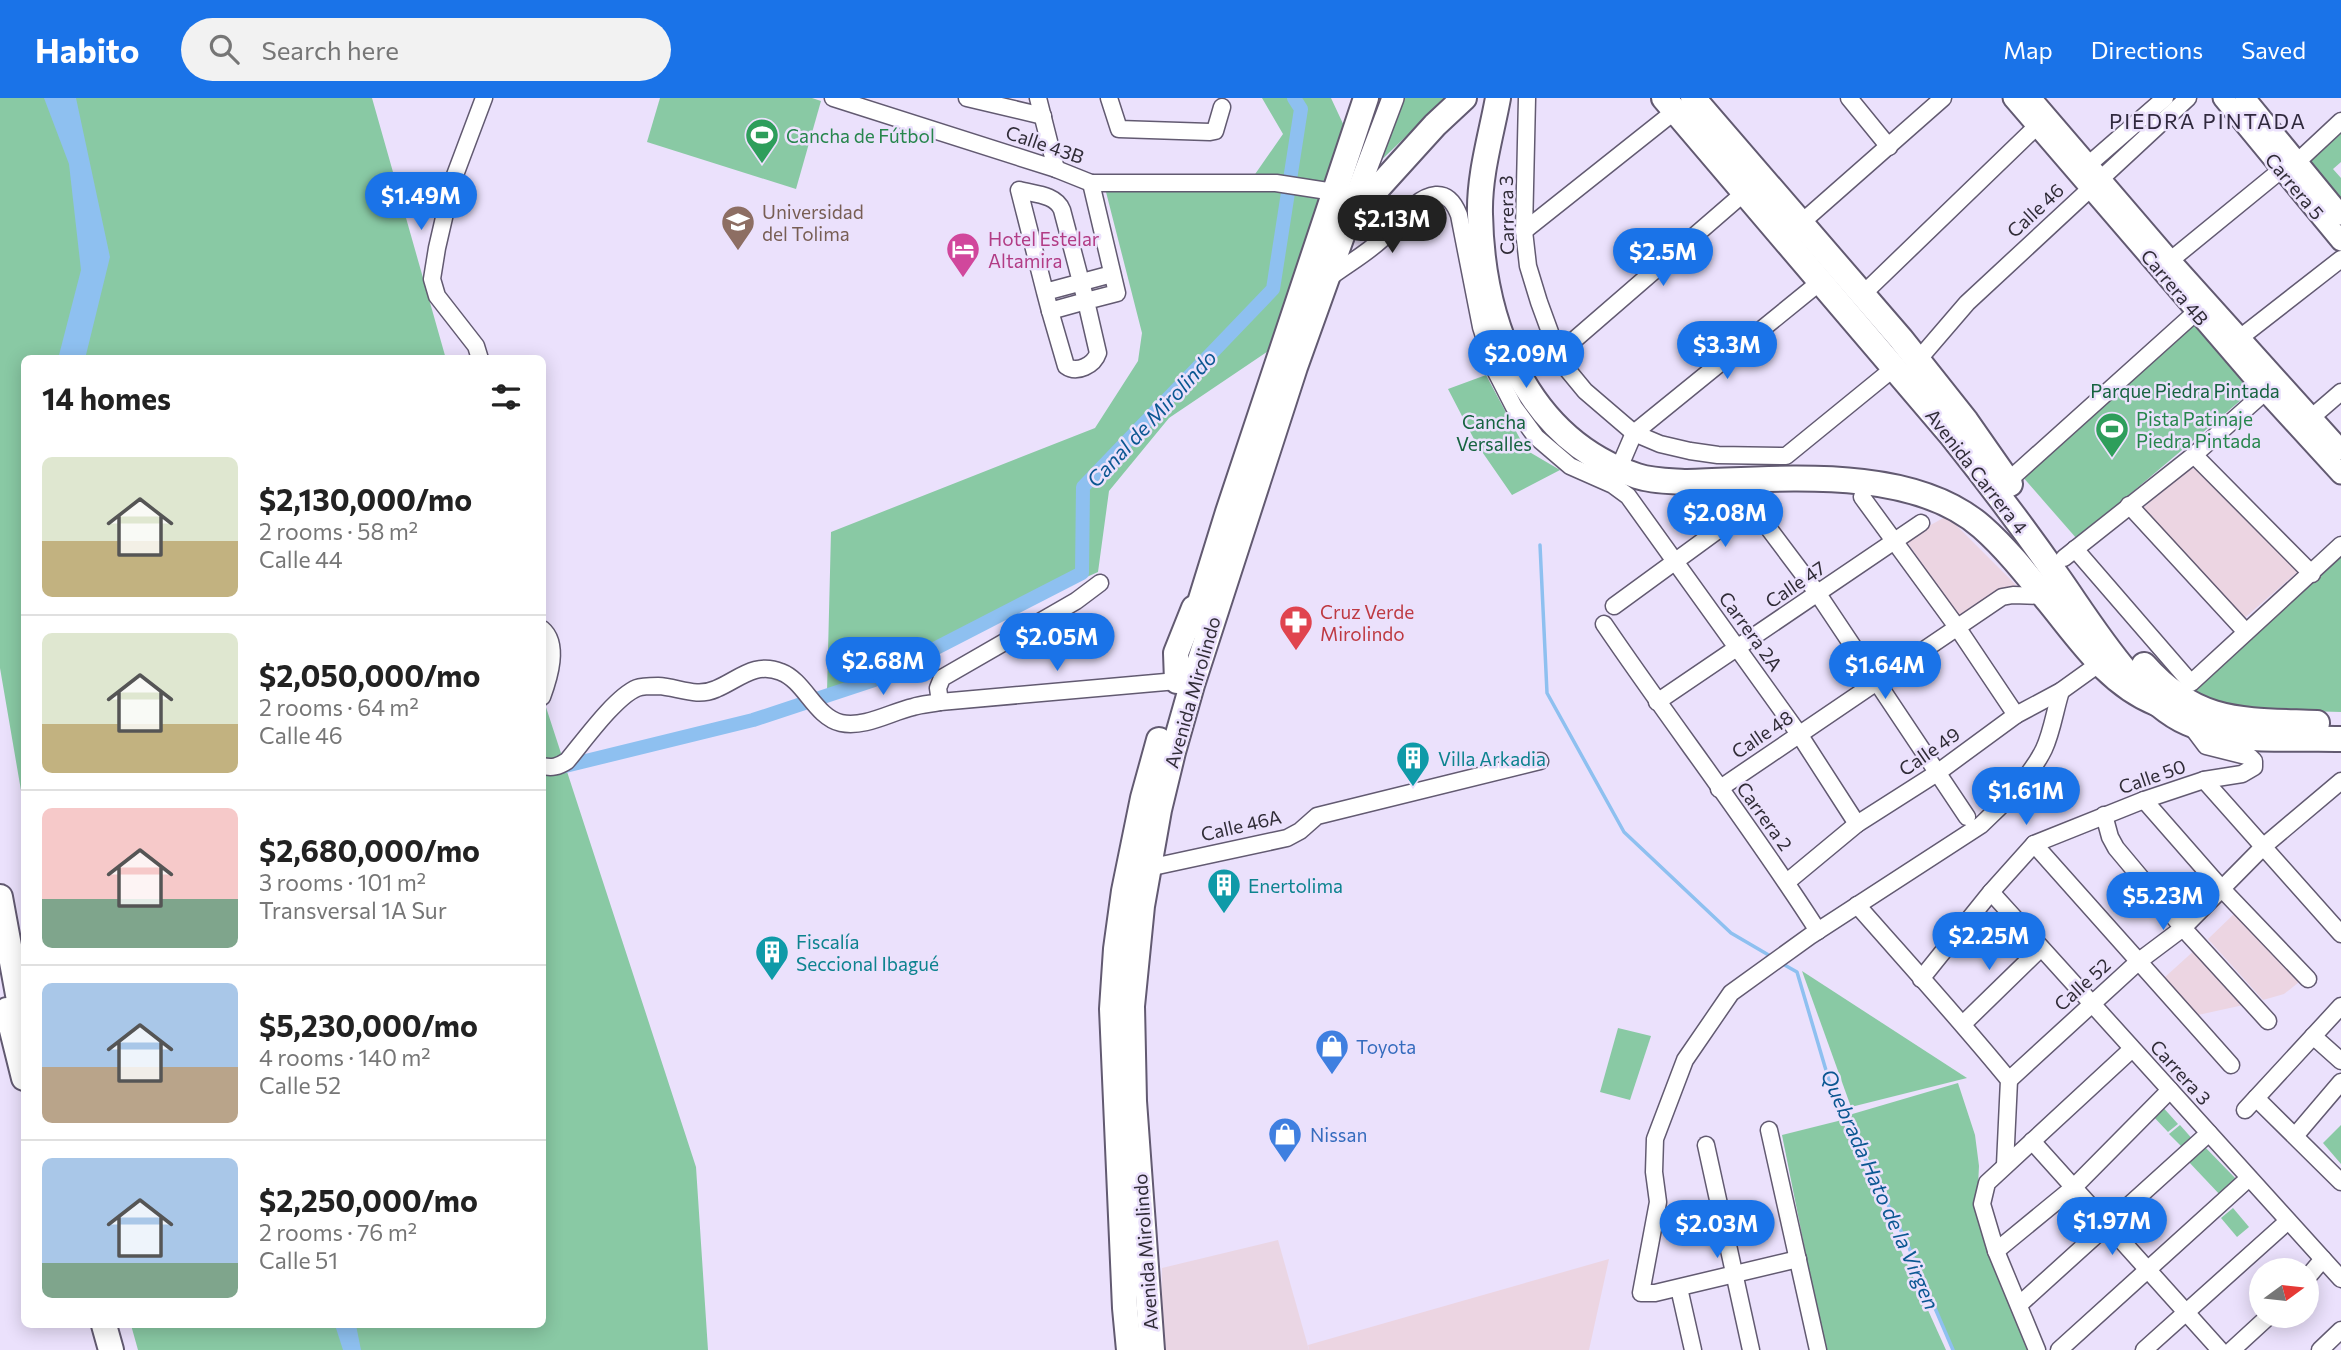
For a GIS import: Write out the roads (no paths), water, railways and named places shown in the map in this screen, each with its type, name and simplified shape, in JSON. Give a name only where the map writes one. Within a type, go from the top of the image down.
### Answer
[{"type":"main road","name":"Avenida Mirolindo","points":[[1152,1350],[1132,1057],[1135,978],[1142,906],[1201,602],[1366,98]]},
{"type":"main road","points":[[1347,222],[1393,98]]},
{"type":"main road","name":"Avenida Mirolindo","points":[[1129,1350],[1112,1009],[1124,891],[1143,798],[1347,222],[1434,125],[1464,98]]},
{"type":"main road","points":[[1498,98],[1481,190],[1480,215],[1489,288],[1502,341],[1522,384],[1549,419],[1616,477],[1732,481],[1851,480],[1889,484],[1950,505],[1982,526],[2027,573],[2047,600],[2115,656]]},
{"type":"main road","name":"Avenida Carrera 4","points":[[1677,102],[1744,193],[1820,282],[1966,421],[2008,481],[2069,554],[2115,656],[2198,709],[2226,717],[2341,724]]},
{"type":"main road","name":"Avenida Carrera 4","points":[[1677,102],[1801,223],[1863,294],[1906,364],[1995,489],[2115,656],[2156,703],[2190,724],[2227,735],[2341,739]]},
{"type":"main road","points":[[0,897],[21,1011]]},
{"type":"main road","points":[[0,979],[21,1066]]},
{"type":"main road","points":[[91,1328],[96,1350]]},
{"type":"main road","points":[[105,1328],[111,1350]]},
{"type":"street","points":[[479,355],[476,346],[437,296],[432,279],[452,183],[484,98]]},
{"type":"street","name":"Calle 43B","points":[[833,98],[1056,169],[1091,183],[1276,183],[1334,192]]},
{"type":"street","points":[[967,98],[1043,116]]},
{"type":"street","points":[[1038,98],[1056,169]]},
{"type":"street","points":[[1109,98],[1119,129],[1215,131],[1222,107]]},
{"type":"street","name":"Carrera 3","points":[[1527,98],[1524,231],[1528,266],[1558,354],[1585,391],[1634,433],[1690,452],[1786,456]]},
{"type":"street","points":[[1849,98],[1889,147]]},
{"type":"street","points":[[1801,223],[1943,98]]},
{"type":"street","name":"Carrera 4B","points":[[2013,98],[2037,126],[2089,176]]},
{"type":"street","name":"Carrera 4B","points":[[2031,98],[2089,176],[2165,265],[2241,337],[2272,386],[2341,474]]},
{"type":"street","name":"Calle 46","points":[[1786,456],[1906,364],[2165,98]]},
{"type":"street","name":"Calle 46","points":[[2089,176],[2188,98]]},
{"type":"street","name":"Carrera 5","points":[[2223,98],[2341,215]]},
{"type":"street","name":"Carrera 5","points":[[2245,98],[2341,241]]},
{"type":"street","points":[[1524,231],[1677,102]]},
{"type":"street","points":[[2165,265],[2341,121]]},
{"type":"street","points":[[1863,294],[2037,126]]},
{"type":"street","points":[[1051,311],[1117,293],[1091,183]]},
{"type":"street","points":[[1019,190],[1052,198],[1060,205],[1098,353],[1094,361],[1076,370],[1069,369],[1063,362],[1045,292],[1019,190]]},
{"type":"street","points":[[1558,354],[1744,193]]},
{"type":"street","points":[[1325,280],[1380,241],[1417,204],[1437,194],[1447,197],[1459,215],[1481,327],[1495,370],[1514,407],[1536,437],[1570,466],[1616,477],[1634,433],[1820,282]]},
{"type":"street","points":[[2241,337],[2341,259]]},
{"type":"street","name":"Carrera 4B","points":[[2165,265],[2196,312],[2272,386],[2312,417],[2341,450]]},
{"type":"street","points":[[1045,292],[1112,274]]},
{"type":"street","points":[[2008,481],[2196,312]]},
{"type":"street","points":[[2272,386],[2194,455],[2069,554],[2191,683],[2341,545]]},
{"type":"street","points":[[2312,417],[2341,392]]},
{"type":"street","points":[[2194,455],[2312,574]]},
{"type":"street","name":"Carrera 2A","points":[[1616,477],[1799,734],[1857,824]]},
{"type":"street","points":[[1732,481],[1818,594],[1967,817]]},
{"type":"street","points":[[1862,497],[1957,627],[2016,715]]},
{"type":"street","points":[[2129,505],[2246,632]]},
{"type":"street","points":[[1614,606],[1751,506]]},
{"type":"street","name":"Calle 47","points":[[1657,702],[1921,523]]},
{"type":"street","points":[[940,702],[938,688],[942,678],[1076,601],[1100,583]]},
{"type":"street","name":"Calle 48","points":[[1720,789],[2002,597],[2014,595],[2047,600]]},
{"type":"street","name":"Carrera 2","points":[[1604,624],[1787,882],[1818,931]]},
{"type":"street","points":[[546,632],[549,634],[552,651],[546,679]]},
{"type":"street","name":"Calle 49","points":[[1787,882],[1857,824],[1937,773],[2016,715],[2061,691],[2115,656]]},
{"type":"street","points":[[546,767],[559,766],[566,761],[618,701],[637,688],[659,686],[693,693],[714,690],[744,673],[763,667],[782,672],[806,692],[820,710],[838,723],[856,724],[915,706],[940,702],[1184,683]]},
{"type":"street","points":[[1798,1259],[1679,1288],[1641,1293],[1658,1202],[1654,1172],[1655,1139],[1685,1060],[1736,988],[1802,941],[1981,825],[1993,814],[2019,786],[2044,750],[2061,691]]},
{"type":"street","name":"Calle 50","points":[[1921,979],[1991,892],[2034,844],[2144,800],[2204,780],[2250,771],[2254,767],[2250,757],[2206,746],[2190,724]]},
{"type":"street","name":"Calle 46A","points":[[1149,867],[1287,838],[1317,816],[1541,761]]},
{"type":"street","points":[[2204,780],[2341,934]]},
{"type":"street","name":"Calle 52","points":[[2009,1080],[2139,961],[2183,928],[2264,846],[2341,782]]},
{"type":"street","points":[[2144,800],[2222,890],[2308,979]]},
{"type":"street","points":[[2104,815],[2116,848],[2183,928],[2269,1021]]},
{"type":"street","points":[[2034,844],[2231,1065]]},
{"type":"street","name":"Carrera 3","points":[[1991,892],[2341,1279]]},
{"type":"street","points":[[1857,905],[1921,979],[1964,1023],[2009,1080],[2005,1165]]},
{"type":"street","points":[[1964,1023],[2041,948]]},
{"type":"street","points":[[2245,1110],[2341,1006]]},
{"type":"street","points":[[2313,1036],[2341,1061]]},
{"type":"street","points":[[2037,1350],[1996,1251],[1982,1204],[1987,1183],[2132,1049]]},
{"type":"street","points":[[2295,1136],[2341,1082]]},
{"type":"street","points":[[1996,1251],[2074,1187],[2170,1090]]},
{"type":"street","points":[[2256,1098],[2341,1182]]},
{"type":"street","points":[[1769,1130],[1818,1350]]},
{"type":"street","points":[[2020,1304],[2208,1133]]},
{"type":"street","points":[[2032,1140],[2220,1350]]},
{"type":"street","points":[[1706,1144],[1751,1350]]},
{"type":"street","points":[[2059,1350],[2249,1178]]},
{"type":"street","points":[[2144,1350],[2288,1221]]},
{"type":"street","points":[[2319,1264],[2323,1259]]},
{"type":"street","points":[[1679,1288],[1693,1350]]},
{"type":"street","points":[[2232,1350],[2256,1328]]},
{"type":"street","points":[[2329,1347],[2341,1330]]},
{"type":"water","points":[[44,98],[76,98],[110,257],[86,355],[59,355],[81,270],[69,164]]},
{"type":"water","points":[[336,1328],[357,1328],[361,1350],[343,1350]]},
{"type":"waterway","name":"Canal de Mirolindo","points":[[557,768],[753,720],[874,680],[1082,573],[1083,487],[1273,289],[1301,109],[1294,98]]},
{"type":"waterway","name":"Quebrada Hato de la Virgen","points":[[1540,545],[1547,693],[1624,832],[1731,933],[1772,957]]},
{"type":"waterway","name":"Quebrada Hato de la Virgen","points":[[1781,963],[1797,972],[1833,1094],[1907,1243],[1953,1350]]},
{"type":"place","name":"Cancha de Fútbol","points":[[762,165]]},
{"type":"place","name":"Universidad del Tolima","points":[[738,252]]},
{"type":"place","name":"Hotel Estelar Altamira","points":[[963,279]]},
{"type":"place","name":"Pista Patinaje Piedra Pintada","points":[[2112,459]]},
{"type":"place","name":"Cruz Verde Mirolindo","points":[[1296,652]]},
{"type":"place","name":"Villa Arkadia","points":[[1413,788]]},
{"type":"place","name":"Enertolima","points":[[1224,915]]},
{"type":"place","name":"Fiscalía Seccional Ibagué","points":[[772,982]]},
{"type":"place","name":"Toyota","points":[[1332,1076]]},
{"type":"place","name":"Nissan","points":[[1285,1164]]},
{"type":"district","name":"PIEDRA PINTADA","points":[[2208,120]]},
{"type":"park label","name":"Parque Piedra Pintada","points":[[2185,390]]},
{"type":"park label","name":"Cancha Versalles","points":[[1494,432]]}]
